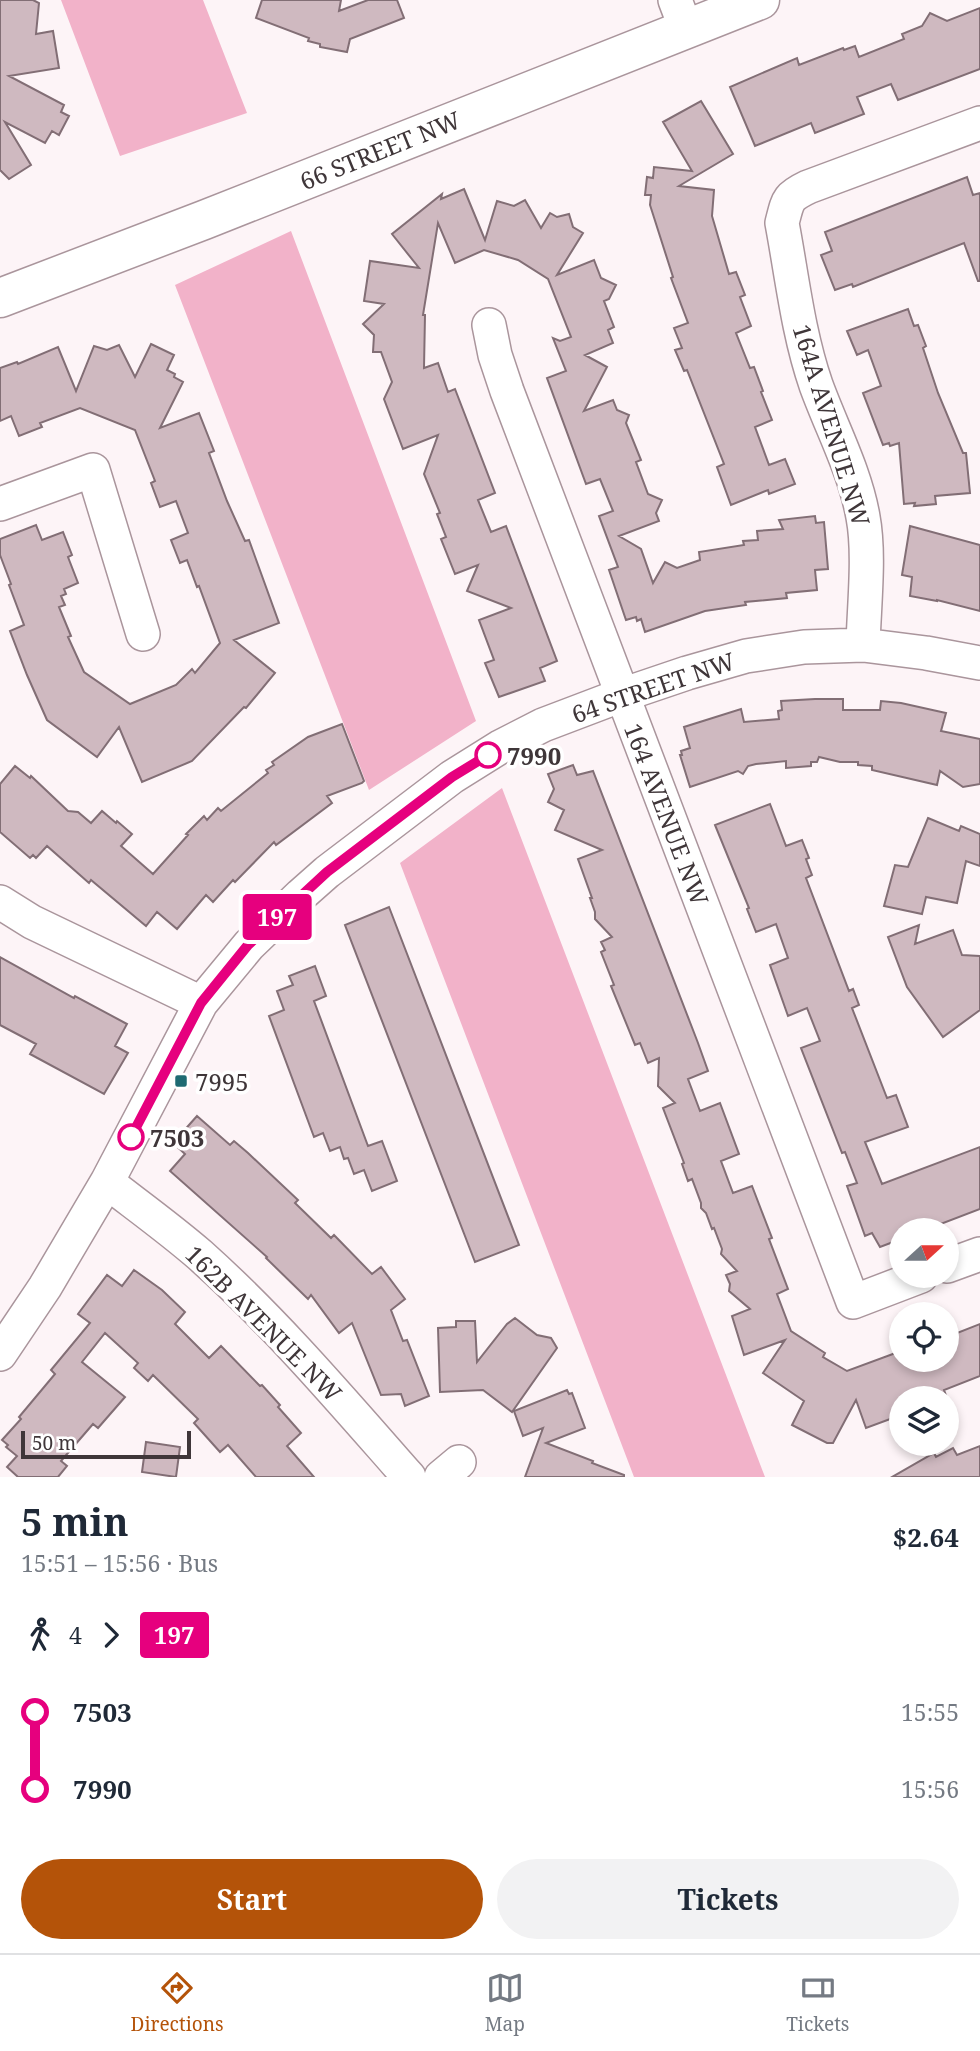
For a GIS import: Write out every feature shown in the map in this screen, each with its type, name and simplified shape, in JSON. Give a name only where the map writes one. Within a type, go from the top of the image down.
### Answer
[{"type":"main road","name":"66 STREET NW","points":[[0,298],[217,215],[681,14],[760,0]]},
{"type":"street","name":"164A AVENUE NW","points":[[863,645],[866,542],[863,516],[805,344],[782,223],[792,195],[980,123]]},
{"type":"street","name":"164 AVENUE NW","points":[[489,325],[495,355],[507,391],[853,1302],[890,1288]]},
{"type":"street","points":[[0,504],[93,470],[143,634]]},
{"type":"street","name":"64 STREET NW","points":[[0,1354],[45,1287],[107,1182],[201,1003],[248,945],[301,895],[327,872],[452,777],[500,747],[543,725],[687,673],[747,656],[804,647],[863,645],[980,663]]},
{"type":"street","points":[[0,902],[32,922],[201,1003]]},
{"type":"street","name":"162B AVENUE NW","points":[[107,1182],[199,1254],[258,1311],[410,1477]]},
{"type":"street","points":[[959,1262],[980,1254]]},
{"type":"shaded area","points":[[61,0],[203,0],[247,113],[120,156]]},
{"type":"shaded area","points":[[291,231],[476,721],[369,790],[175,285]]},
{"type":"shaded area","points":[[502,788],[765,1477],[634,1477],[400,863]]},
{"type":"building","points":[[0,0],[33,0],[39,3],[36,34],[53,31],[59,68],[9,76],[64,105],[61,112],[69,116],[59,135],[52,131],[45,143],[5,122],[31,165],[9,179],[0,170]]},
{"type":"building","points":[[262,0],[341,0],[339,11],[368,0],[397,0],[404,18],[350,39],[347,52],[320,47],[320,44],[308,41],[309,38],[256,18]]},
{"type":"building","points":[[980,8],[980,69],[898,100],[891,84],[857,97],[864,114],[815,133],[811,123],[755,146],[730,87],[797,58],[799,65],[855,46],[859,57],[904,39],[902,34],[922,26],[930,13],[947,21]]},
{"type":"building","points":[[701,101],[733,154],[679,186],[714,190],[712,216],[729,274],[736,272],[745,295],[740,297],[751,326],[736,333],[750,368],[754,367],[772,420],[755,427],[769,465],[785,459],[795,484],[769,494],[768,490],[731,505],[717,467],[724,464],[687,370],[684,371],[675,350],[682,348],[674,328],[688,323],[671,278],[673,277],[650,205],[651,195],[645,195],[647,177],[653,178],[654,167],[692,171],[663,122]]},
{"type":"building","points":[[967,177],[973,195],[980,193],[980,281],[964,243],[853,287],[852,284],[835,290],[821,255],[832,251],[825,232]]},
{"type":"building","points":[[464,189],[485,240],[497,201],[514,206],[525,200],[541,228],[550,213],[557,217],[569,214],[573,227],[583,233],[557,275],[594,260],[601,278],[616,285],[609,299],[604,301],[614,327],[608,330],[613,343],[585,355],[607,367],[584,411],[613,400],[617,410],[629,415],[626,423],[641,460],[636,462],[648,494],[662,500],[656,513],[659,521],[619,536],[641,549],[653,583],[665,562],[677,568],[700,560],[699,552],[744,545],[743,541],[758,540],[757,531],[783,529],[779,520],[815,516],[816,523],[824,522],[828,569],[815,570],[817,590],[786,593],[787,598],[745,602],[746,605],[705,611],[645,632],[641,619],[637,621],[636,617],[626,620],[609,570],[618,567],[599,516],[613,511],[600,479],[586,484],[547,378],[566,371],[553,338],[560,341],[571,337],[548,279],[518,260],[484,250],[455,263],[438,223],[423,315],[424,368],[438,363],[448,392],[455,389],[495,493],[478,500],[491,532],[506,526],[557,661],[540,668],[545,681],[499,697],[485,663],[494,660],[479,620],[511,608],[467,591],[478,565],[455,574],[441,539],[446,537],[437,514],[440,513],[424,474],[438,435],[403,449],[384,399],[392,382],[381,352],[373,352],[374,335],[363,324],[384,304],[364,301],[370,261],[419,268],[392,234],[442,194],[441,199]]},
{"type":"building","points":[[908,309],[926,346],[923,348],[938,393],[963,453],[966,453],[970,493],[935,496],[936,504],[914,506],[915,503],[904,504],[899,443],[883,445],[863,393],[881,386],[868,350],[857,355],[847,331]]},
{"type":"building","points":[[151,344],[174,355],[167,370],[183,382],[160,428],[199,413],[214,451],[209,453],[227,501],[245,541],[249,540],[279,623],[234,640],[275,673],[246,708],[244,707],[192,761],[142,782],[119,727],[97,757],[47,720],[10,631],[24,625],[0,555],[0,539],[36,525],[42,540],[63,532],[72,555],[68,557],[78,583],[64,589],[66,594],[61,596],[65,605],[59,607],[71,636],[68,637],[84,672],[130,704],[176,685],[192,669],[195,673],[220,643],[187,560],[180,563],[171,540],[188,533],[176,501],[160,507],[151,483],[155,481],[135,430],[80,408],[40,423],[42,427],[19,436],[11,416],[0,421],[0,368],[17,362],[18,364],[58,347],[76,391],[94,346],[107,350],[119,345],[135,377]]},
{"type":"building","points":[[910,526],[980,545],[980,611],[910,596],[912,577],[902,575]]},
{"type":"building","points":[[843,699],[843,710],[880,710],[881,701],[946,713],[941,731],[980,739],[980,784],[963,787],[940,771],[937,785],[872,770],[872,766],[858,765],[858,762],[840,762],[819,757],[817,762],[811,762],[811,766],[786,768],[786,761],[756,764],[748,766],[743,774],[738,771],[690,787],[680,755],[681,751],[690,748],[684,727],[741,709],[744,722],[779,719],[781,701]]},
{"type":"building","points":[[342,724],[364,781],[327,796],[332,803],[276,845],[274,842],[213,902],[206,895],[177,929],[157,912],[146,926],[91,880],[89,883],[47,846],[36,858],[33,855],[30,858],[0,832],[0,784],[15,766],[30,778],[31,776],[68,811],[78,812],[91,823],[102,811],[116,823],[117,821],[132,834],[121,846],[153,874],[204,816],[207,820],[218,808],[221,811],[268,773],[266,770],[274,765],[272,762],[308,737]]},
{"type":"building","points":[[573,765],[577,775],[593,771],[708,1071],[688,1079],[700,1111],[720,1103],[739,1154],[721,1161],[733,1193],[752,1186],[788,1289],[777,1294],[791,1331],[825,1353],[823,1357],[847,1371],[889,1355],[889,1372],[959,1372],[959,1332],[980,1324],[980,1376],[954,1386],[889,1386],[889,1419],[866,1428],[856,1400],[833,1443],[827,1443],[792,1425],[804,1401],[763,1373],[785,1340],[744,1355],[732,1316],[750,1309],[729,1291],[730,1284],[726,1275],[737,1271],[721,1254],[722,1249],[714,1228],[712,1229],[706,1213],[701,1208],[692,1179],[688,1181],[663,1108],[675,1103],[658,1086],[659,1058],[648,1063],[640,1043],[635,1045],[611,986],[614,985],[601,952],[605,950],[601,942],[612,937],[595,919],[592,898],[578,859],[602,850],[555,830],[564,810],[548,802],[554,789],[548,774]]},
{"type":"building","points":[[770,804],[786,846],[802,840],[812,875],[806,878],[849,991],[853,989],[859,1005],[852,1008],[887,1098],[896,1095],[908,1127],[865,1142],[882,1184],[980,1147],[980,1209],[956,1218],[889,1218],[889,1244],[880,1247],[872,1233],[865,1236],[847,1186],[857,1183],[845,1152],[842,1153],[801,1048],[820,1041],[807,1008],[788,1016],[770,965],[788,958],[776,924],[756,932],[715,825]]},
{"type":"building","points":[[928,818],[959,831],[961,826],[980,834],[980,866],[966,861],[957,903],[926,897],[922,914],[884,906],[895,865],[908,867]]},
{"type":"building","points":[[389,907],[519,1245],[475,1262],[345,925]]},
{"type":"building","points":[[919,925],[915,944],[953,930],[962,955],[980,956],[980,1010],[943,1037],[907,987],[888,937]]},
{"type":"building","points":[[0,957],[127,1024],[115,1046],[128,1053],[104,1094],[30,1054],[36,1044],[0,1025]]},
{"type":"building","points":[[315,966],[326,996],[314,1001],[368,1146],[382,1141],[397,1181],[372,1191],[364,1170],[354,1174],[340,1147],[330,1151],[323,1133],[314,1137],[269,1016],[284,1010],[277,991],[293,985],[289,976]]},
{"type":"building","points":[[197,1116],[230,1145],[234,1141],[248,1153],[298,1200],[295,1203],[331,1238],[334,1235],[372,1274],[381,1267],[405,1299],[391,1310],[403,1341],[407,1340],[429,1396],[405,1406],[401,1394],[381,1395],[352,1323],[339,1333],[311,1295],[308,1299],[267,1257],[170,1171],[185,1154],[173,1143]]},
{"type":"building","points":[[134,1270],[162,1290],[185,1312],[175,1324],[209,1358],[221,1346],[280,1405],[278,1407],[301,1433],[287,1446],[314,1477],[256,1477],[228,1445],[220,1452],[194,1423],[198,1419],[153,1375],[148,1381],[134,1368],[138,1363],[105,1333],[82,1362],[125,1397],[98,1428],[93,1424],[61,1461],[67,1466],[58,1477],[18,1477],[7,1467],[17,1456],[2,1440],[55,1374],[51,1370],[90,1323],[78,1314],[107,1275],[122,1286]]},
{"type":"building","points":[[515,1318],[537,1335],[551,1338],[557,1348],[512,1412],[483,1390],[440,1392],[438,1328],[456,1327],[456,1321],[475,1321],[477,1362],[507,1324]]},
{"type":"building","points":[[567,1390],[569,1394],[572,1393],[585,1428],[546,1443],[593,1461],[592,1463],[624,1477],[525,1477],[543,1428],[523,1436],[514,1411]]},
{"type":"building","points":[[146,1442],[180,1447],[176,1477],[142,1472]]},
{"type":"building","points":[[980,1446],[980,1477],[892,1477],[929,1456],[959,1454]]},
{"type":"bus line","name":"197","points":[[131,1137],[201,1003],[248,945],[327,872],[452,777],[488,755]]},
{"type":"place","name":"7990","points":[[488,755]]},
{"type":"place","name":"7995","points":[[181,1081]]},
{"type":"place","name":"7503","points":[[131,1137]]}]
